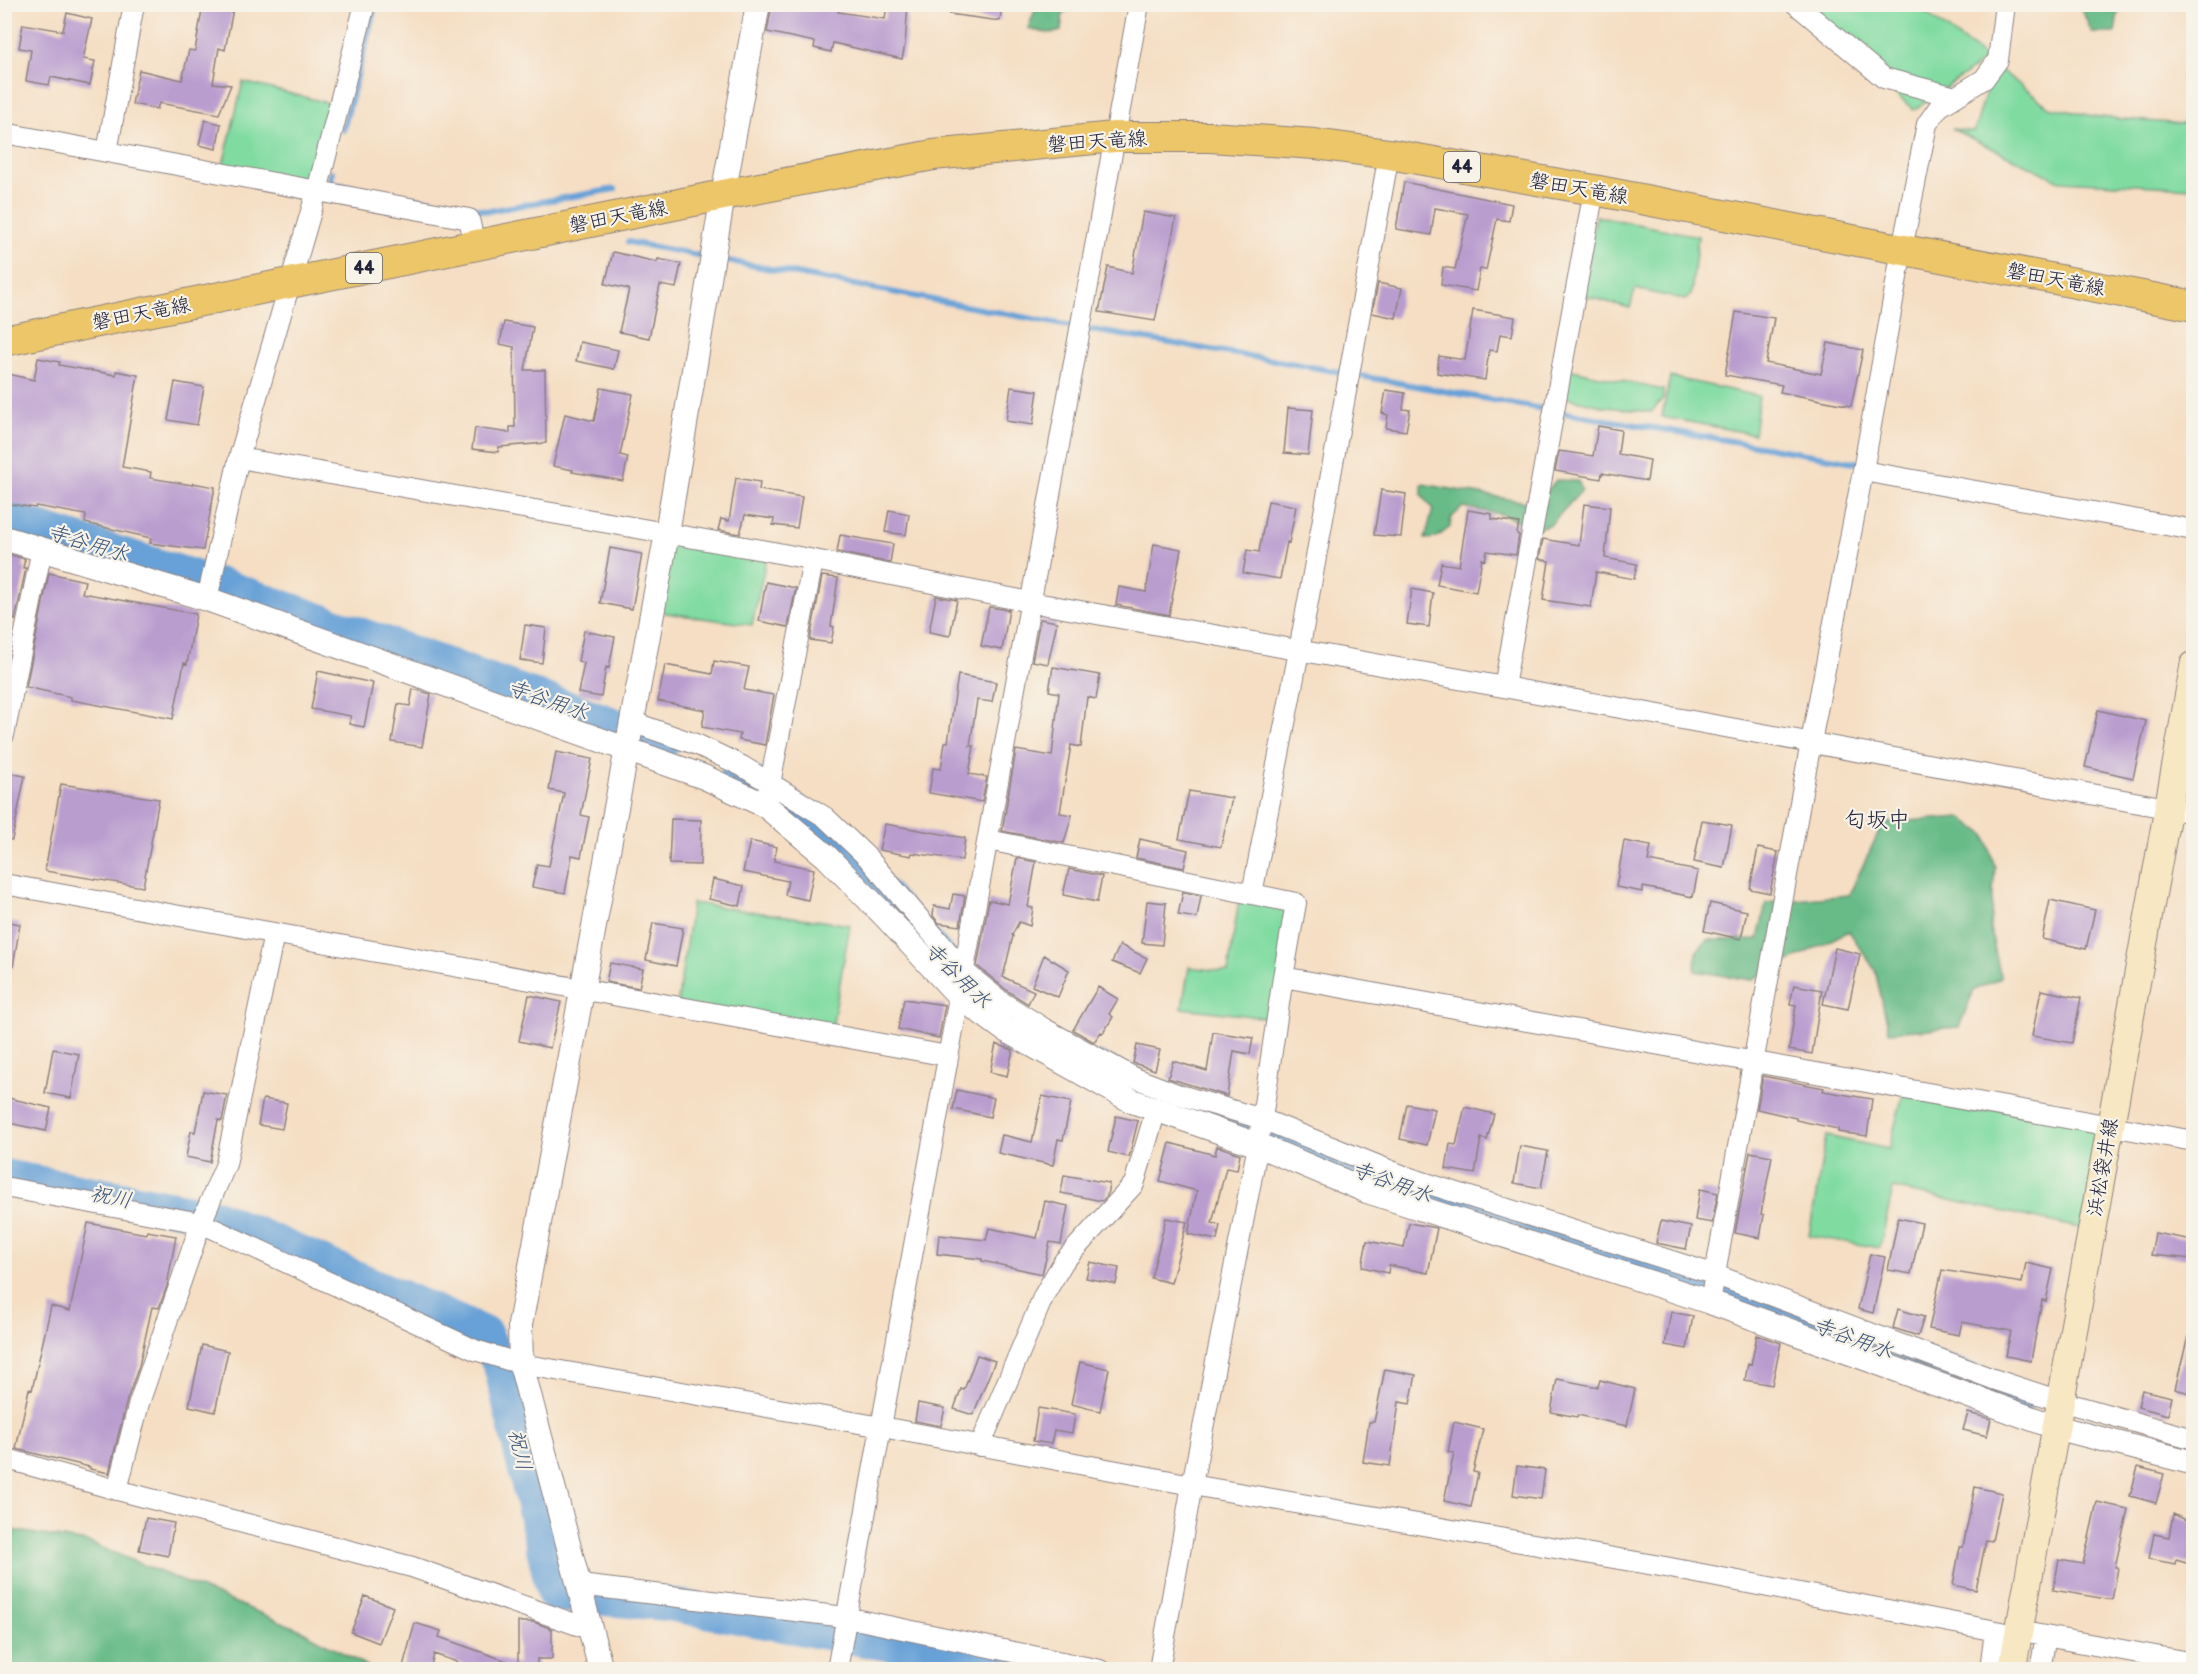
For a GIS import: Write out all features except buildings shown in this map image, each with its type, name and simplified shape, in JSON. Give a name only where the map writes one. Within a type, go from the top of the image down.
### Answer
[{"type":"main road","name":"磐田天竜線","points":[[4,340],[933,155],[1114,137],[1210,137],[1314,144],[1389,154],[1594,190],[2193,306]]},
{"type":"main road","name":"浜松袋井線","points":[[2012,1670],[2010,1632],[2057,1414],[2110,1127],[2181,811],[2193,665]]},
{"type":"street","points":[[107,152],[134,4]]},
{"type":"street","points":[[207,599],[239,458],[317,191],[365,4]]},
{"type":"street","points":[[602,1670],[521,1364],[520,1325],[667,533],[723,195],[758,4]]},
{"type":"street","points":[[837,1670],[1139,4]]},
{"type":"street","points":[[1796,4],[1884,78],[1955,97]]},
{"type":"street","points":[[1711,1301],[1811,742],[1863,471],[1902,249],[1928,124],[1939,107],[1984,79],[1998,60],[2005,4]]},
{"type":"street","points":[[4,133],[469,219],[475,245]]},
{"type":"street","points":[[1252,894],[1299,651],[1389,154]]},
{"type":"street","points":[[1504,687],[1594,190]]},
{"type":"street","points":[[239,458],[667,533],[1030,602],[2181,811]]},
{"type":"street","points":[[1863,471],[2193,530]]},
{"type":"street","points":[[4,538],[207,599],[704,777],[766,806],[826,856],[960,997],[1004,1029],[1132,1101],[1258,1145],[1367,1191],[2057,1414],[2193,1463]]},
{"type":"street","points":[[4,735],[42,549]]},
{"type":"street","points":[[766,806],[813,561]]},
{"type":"street","points":[[632,722],[698,745],[770,782],[825,817],[867,857],[965,972],[1002,1002],[1045,1029],[1135,1078],[1177,1094],[1262,1119],[1404,1176],[1715,1276],[1994,1379],[2057,1414],[2193,1439]]},
{"type":"street","points":[[988,840],[1296,903],[1258,1145],[1192,1485],[1159,1670]]},
{"type":"street","points":[[4,884],[948,1056]]},
{"type":"street","points":[[117,1490],[139,1403],[201,1223],[226,1164],[274,934]]},
{"type":"street","points":[[1283,977],[2193,1142]]},
{"type":"street","points":[[980,1446],[1049,1286],[1064,1261],[1134,1184],[1156,1110]]},
{"type":"street","points":[[4,1187],[201,1223],[475,1350],[521,1364],[882,1427],[1192,1485],[1660,1566],[2193,1664]]},
{"type":"street","points":[[4,1458],[411,1567],[592,1630]]},
{"type":"street","points":[[580,1585],[845,1617],[1100,1670]]},
{"type":"street","points":[[1990,1670],[2010,1632]]},
{"type":"street","points":[[2040,1670],[2046,1636]]},
{"type":"green space","points":[[1037,5],[1073,5],[1063,14],[1061,31],[1048,33],[1028,28]]},
{"type":"green space","points":[[1794,5],[1915,5],[1985,57],[1981,63],[1914,110]]},
{"type":"green space","points":[[2080,5],[2119,5],[2115,33],[2092,33]]},
{"type":"green space","points":[[1994,65],[2049,107],[2099,117],[2193,125],[2193,188],[2060,181],[1952,129],[1974,132]]},
{"type":"green space","points":[[243,82],[333,104],[311,184],[223,165]]},
{"type":"green space","points":[[1596,216],[1698,236],[1691,295],[1685,300],[1635,289],[1630,308],[1582,295]]},
{"type":"green space","points":[[1568,369],[1663,390],[1663,399],[1651,412],[1606,407],[1563,397]]},
{"type":"green space","points":[[1670,377],[1759,396],[1754,434],[1662,417]]},
{"type":"green space","points":[[1556,480],[1578,481],[1582,490],[1551,524],[1538,528],[1500,514],[1463,507],[1451,518],[1450,527],[1436,538],[1425,539],[1433,509],[1422,496],[1422,484],[1537,504]]},
{"type":"green space","points":[[667,533],[768,551],[752,625],[652,611]]},
{"type":"green space","points":[[1961,817],[1985,835],[1995,867],[1990,928],[2001,978],[1974,990],[1959,1027],[1889,1032],[1875,970],[1849,931],[1751,980],[1695,971],[1696,952],[1707,940],[1758,939],[1766,903],[1849,895],[1883,823]]},
{"type":"green space","points":[[1240,892],[1296,903],[1277,1019],[1182,1008],[1189,967],[1228,972]]},
{"type":"green space","points":[[692,903],[850,925],[832,1028],[677,1006]]},
{"type":"green space","points":[[1904,1090],[2110,1127],[2080,1228],[1893,1188],[1880,1248],[1809,1236],[1826,1136],[1889,1149]]},
{"type":"green space","points":[[5,1529],[88,1542],[301,1630],[372,1669],[5,1669]]},
{"type":"waterway","points":[[343,130],[376,4]]},
{"type":"waterway","points":[[332,172],[330,178],[333,184],[488,211],[615,189]]},
{"type":"waterway","points":[[628,242],[708,257]]},
{"type":"waterway","points":[[718,259],[1086,329],[1860,463]]},
{"type":"waterway","name":"寺谷用水","points":[[4,517],[230,588],[664,742]]},
{"type":"waterway","name":"寺谷用水","points":[[737,775],[770,794],[829,839],[882,893],[957,977]]},
{"type":"waterway","name":"寺谷用水","points":[[1099,1069],[1142,1091],[1242,1125],[1405,1188],[1705,1285],[2019,1398]]},
{"type":"waterway","name":"祝川","points":[[4,1176],[216,1216],[486,1334],[501,1369],[554,1595],[667,1604],[1029,1670]]},
{"type":"district","name":"匂坂中","points":[[1877,819]]}]
